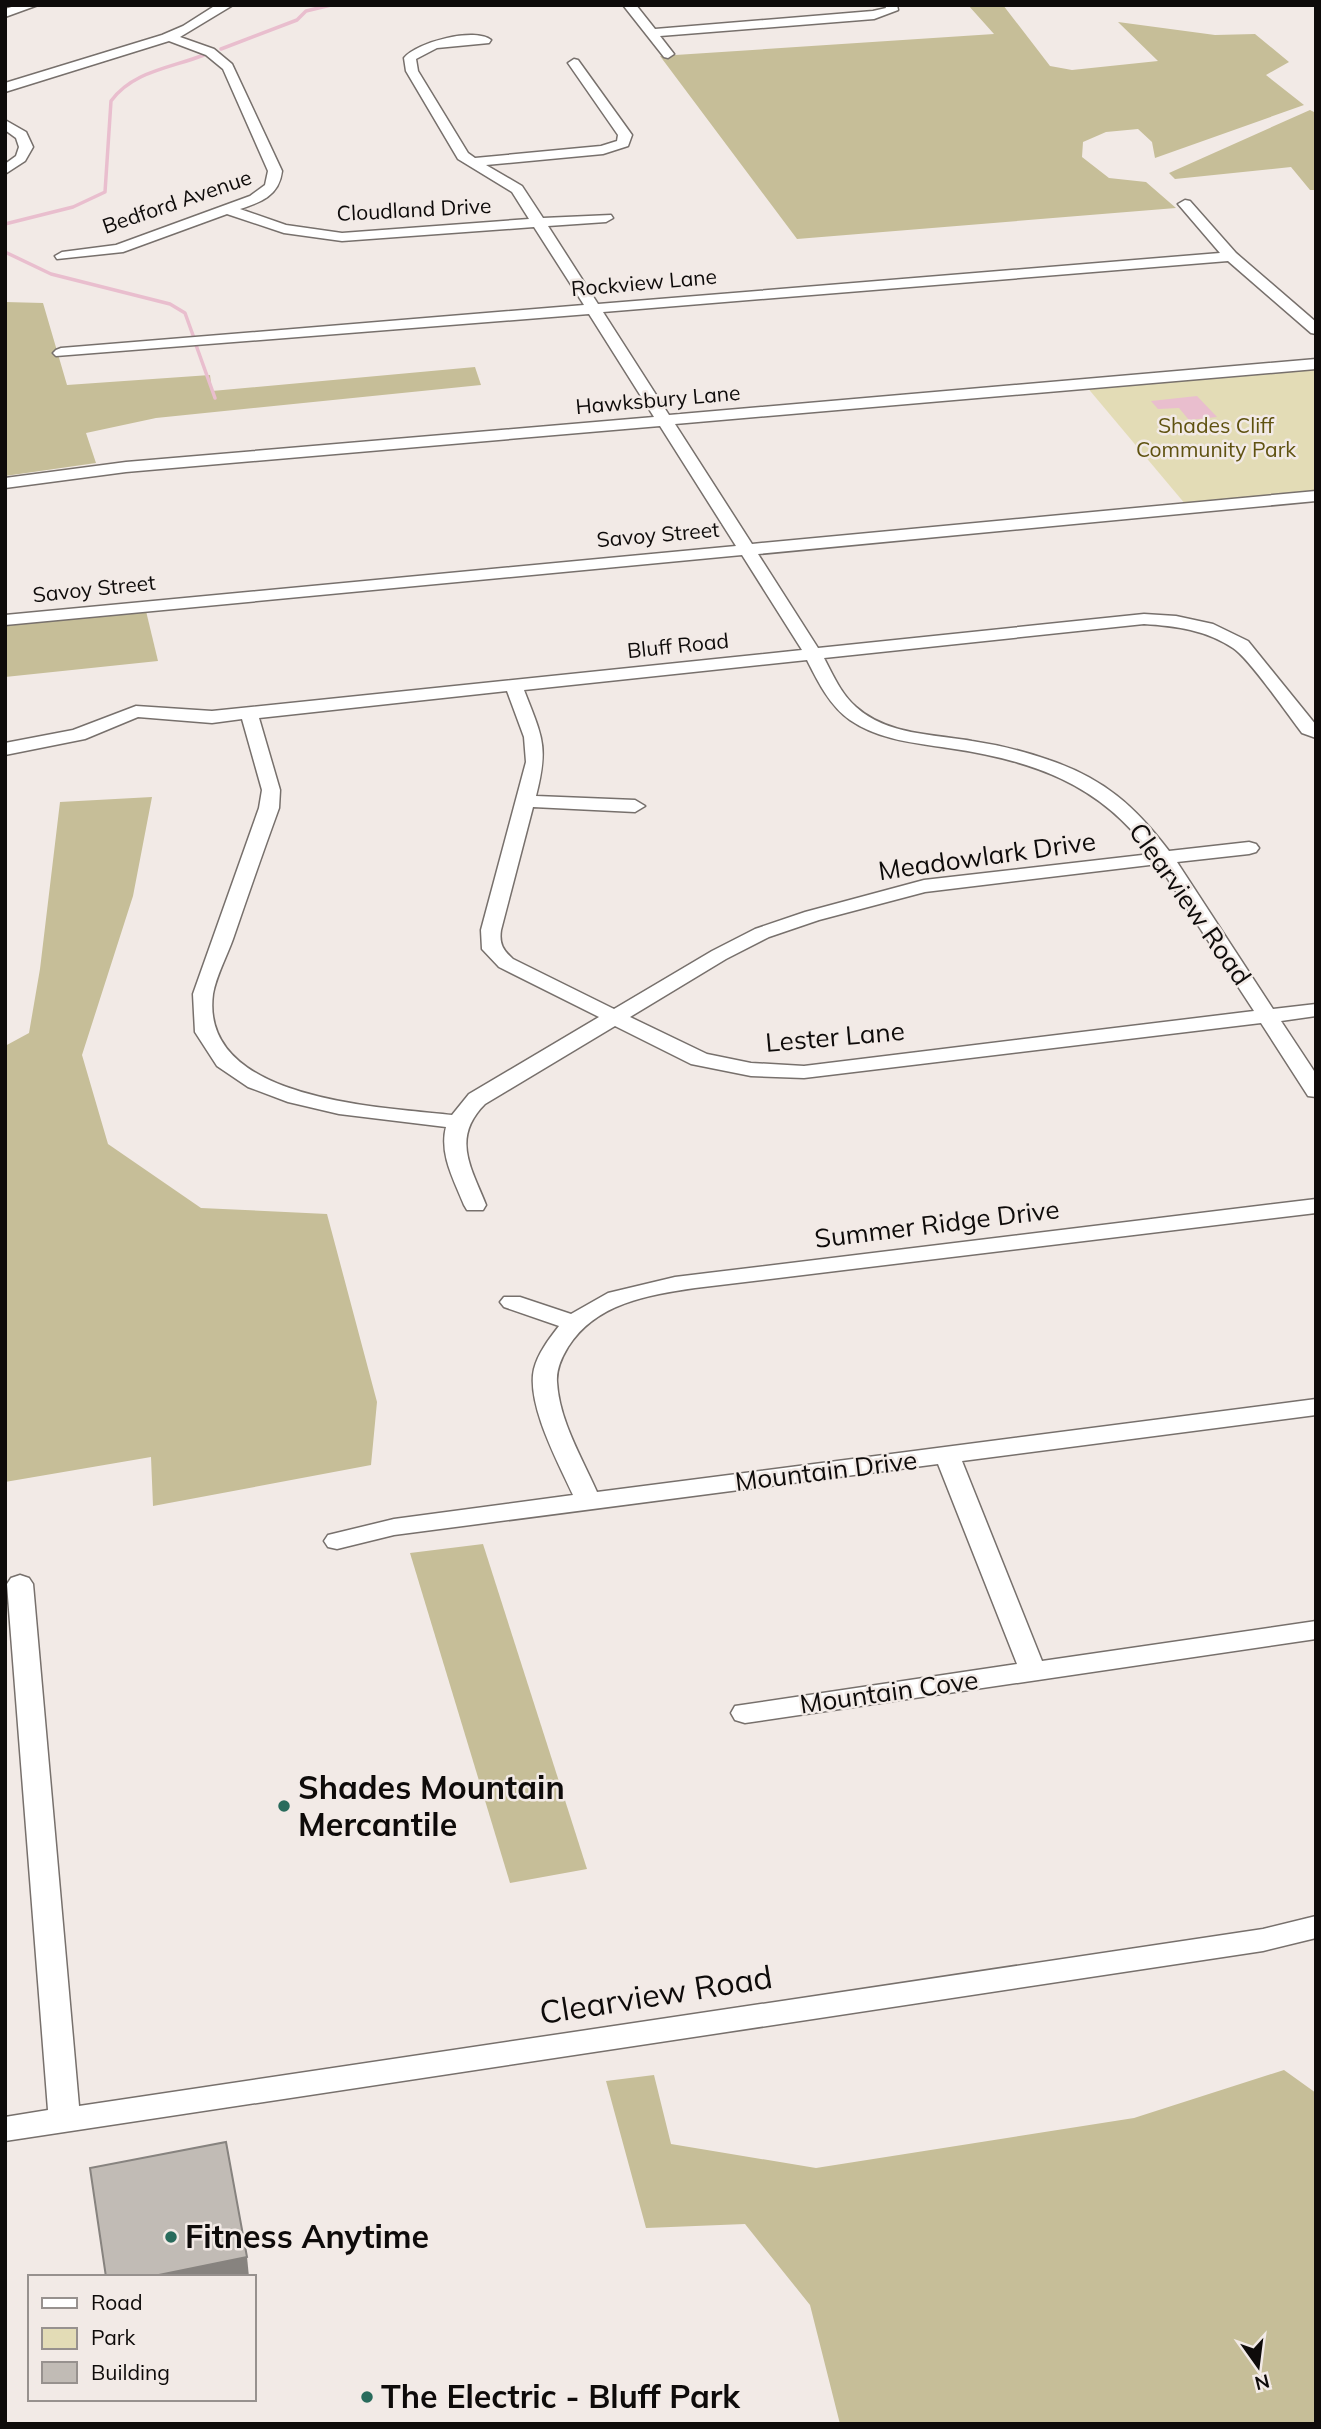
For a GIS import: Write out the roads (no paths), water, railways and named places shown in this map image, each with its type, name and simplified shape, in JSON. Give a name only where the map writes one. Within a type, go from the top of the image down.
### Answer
[{"type":"street","points":[[5,13],[32,5]]},
{"type":"street","points":[[5,88],[41,73],[120,54],[168,37],[191,27],[210,12],[227,5]]},
{"type":"street","points":[[629,5],[668,54]]},
{"type":"street","points":[[652,33],[874,15],[892,10],[891,5]]},
{"type":"street","name":"Bedford Avenue","points":[[62,256],[118,248],[228,210],[269,192],[275,184],[275,171],[228,67],[210,52],[168,37]]},
{"type":"street","points":[[485,40],[431,47],[416,52],[409,62],[458,150],[470,162],[603,150],[623,144],[625,135],[574,62]]},
{"type":"street","points":[[5,124],[19,132],[27,142],[27,148],[19,161],[5,170]]},
{"type":"street","name":"Clearview Road","points":[[470,162],[517,190],[666,421],[844,707],[857,717],[894,734],[998,751],[1061,771],[1097,790],[1122,808],[1142,827],[1164,858],[1316,1091]]},
{"type":"street","points":[[1185,204],[1231,256],[1309,317],[1316,330]]},
{"type":"street","name":"Cloudland Drive","points":[[228,210],[284,229],[342,237],[606,218]]},
{"type":"street","name":"Rockview Lane","points":[[61,353],[1231,256]]},
{"type":"street","name":"Hawksbury Lane","points":[[5,482],[126,467],[1316,364]]},
{"type":"street","name":"Savoy Street","points":[[5,620],[1316,496]]},
{"type":"street","name":"Bluff Road","points":[[5,749],[78,735],[136,711],[155,710],[212,717],[1144,619],[1176,621],[1207,628],[1242,645],[1316,733]]},
{"type":"street","name":"Lester Lane","points":[[514,686],[533,737],[535,762],[489,944],[493,952],[506,963],[699,1059],[764,1073],[804,1072],[1316,1010]]},
{"type":"street","points":[[249,713],[271,789],[269,808],[265,827],[203,994],[202,1017],[210,1044],[236,1071],[259,1084],[309,1102],[457,1122],[453,1136],[475,1205]]},
{"type":"street","points":[[525,801],[635,806]]},
{"type":"street","name":"Meadowlark Drive","points":[[457,1122],[465,1109],[477,1099],[719,955],[762,933],[867,899],[924,886],[1249,848]]},
{"type":"street","name":"Summer Ridge Drive","points":[[589,1502],[550,1405],[544,1383],[552,1356],[573,1323],[620,1296],[653,1287],[1316,1206]]},
{"type":"street","points":[[512,1303],[573,1323]]},
{"type":"street","name":"Mountain Drive","points":[[337,1541],[394,1527],[1316,1407]]},
{"type":"street","points":[[947,1456],[1033,1671]]},
{"type":"street","points":[[20,1584],[64,2119]]},
{"type":"street","name":"Mountain Cove","points":[[745,1713],[1316,1630]]},
{"type":"street","name":"Clearview Road","points":[[5,2129],[1263,1940],[1316,1927]]},
{"type":"waterway","points":[[221,49],[297,20],[306,11],[331,5]]},
{"type":"waterway","points":[[5,224],[73,207],[105,192],[111,101],[120,91],[141,77],[204,55]]},
{"type":"waterway","points":[[5,252],[51,274],[170,304],[185,313],[194,338]]},
{"type":"waterway","points":[[196,345],[215,398]]},
{"type":"place","name":"Shades Mountain Mercantile","points":[[284,1806]]},
{"type":"place","name":"Fitness Anytime","points":[[171,2237]]},
{"type":"place","name":"The Electric - Bluff Park","points":[[367,2397]]},
{"type":"park label","name":"Shades Cliff Community Park","points":[[1216,438]]}]
